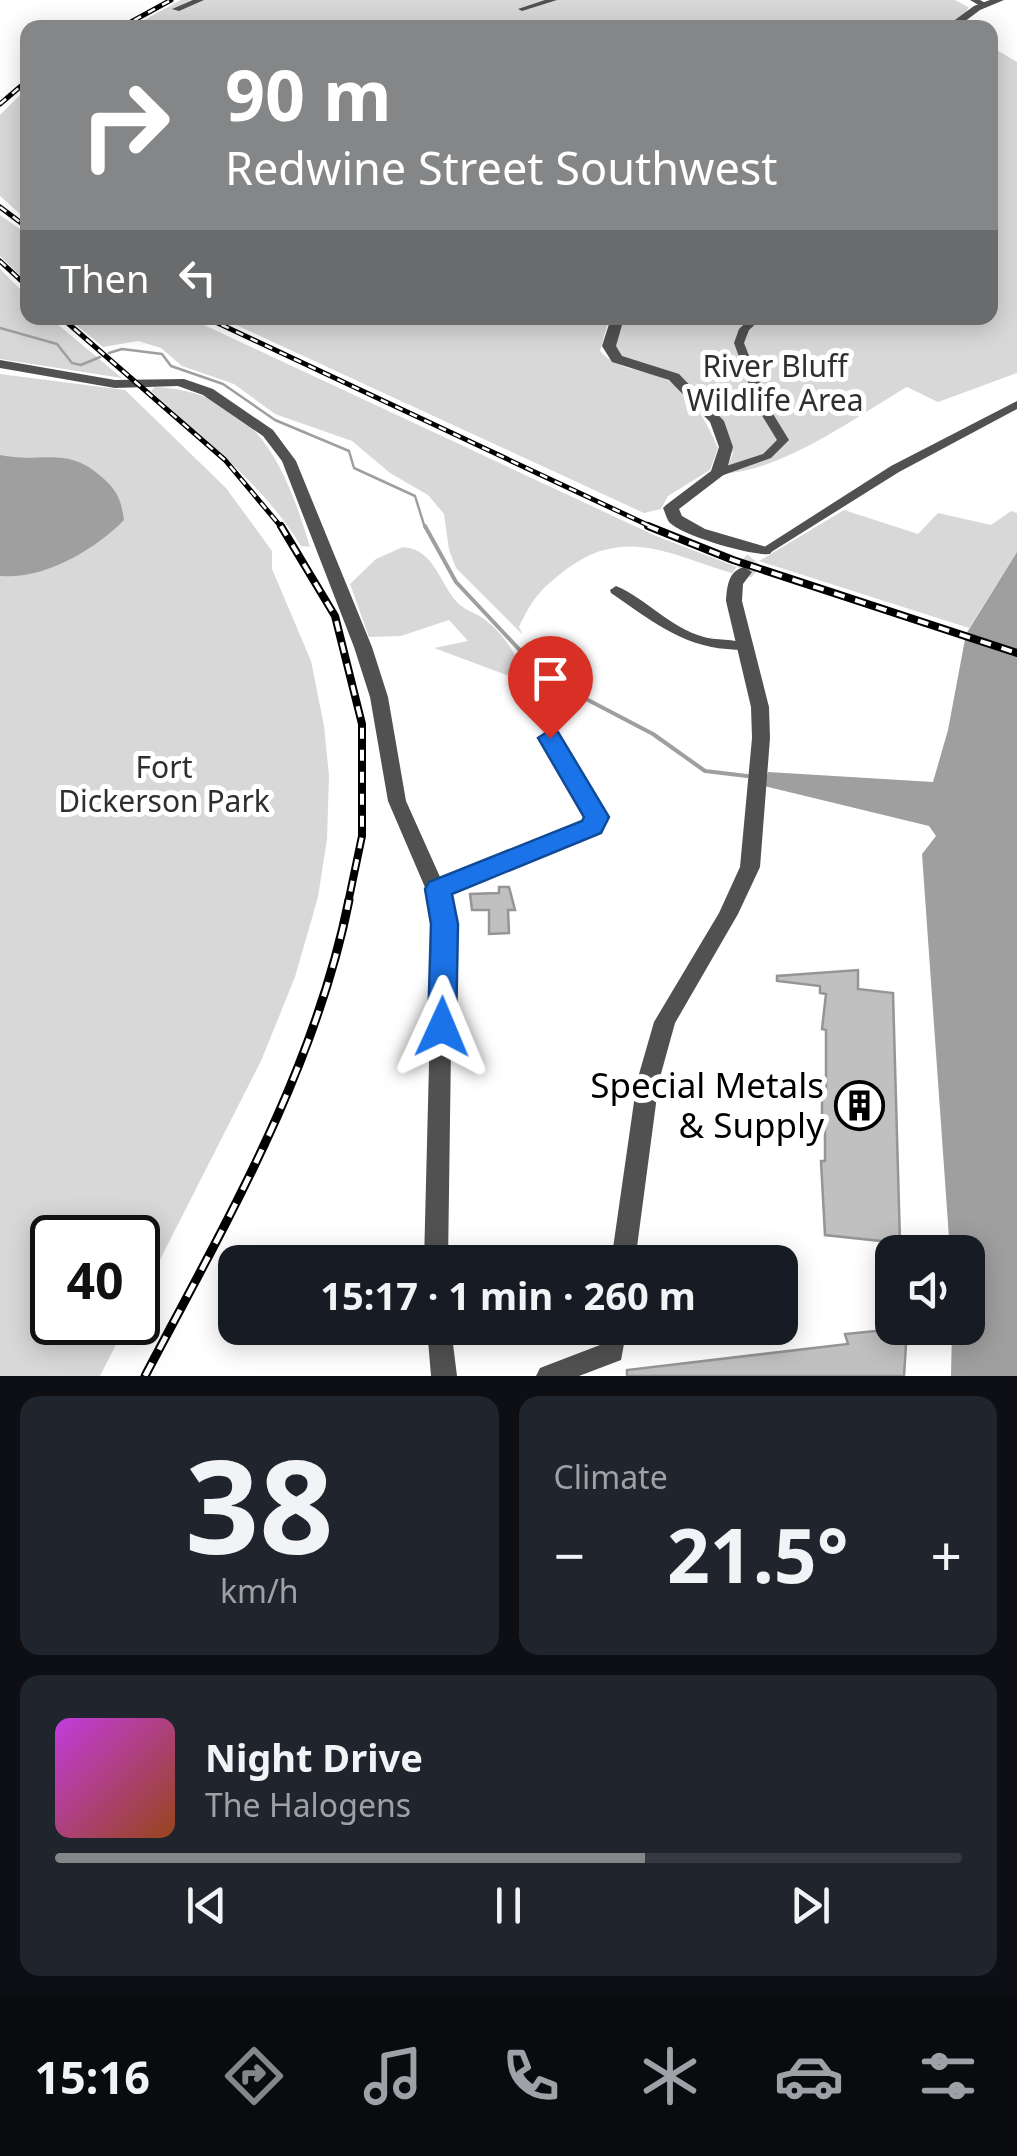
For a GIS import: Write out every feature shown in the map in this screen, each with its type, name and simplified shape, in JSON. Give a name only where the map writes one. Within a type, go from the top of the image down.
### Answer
[{"type":"street","points":[[176,9],[200,0]]},
{"type":"street","points":[[522,10],[553,0]]},
{"type":"street","points":[[959,20],[980,2],[999,0]]},
{"type":"street","points":[[615,325],[609,346],[617,359],[674,377],[716,420],[726,447],[718,473]]},
{"type":"street","points":[[748,325],[739,343],[764,410],[784,440],[766,456],[718,473],[671,508],[675,519],[754,561]]},
{"type":"street","points":[[0,364],[115,384],[179,382],[228,403],[282,447],[364,646],[379,698],[397,801],[438,889],[444,924],[436,1245]]},
{"type":"street","points":[[626,1245],[648,1081],[665,1022],[728,914],[750,867],[760,707],[742,646],[733,592],[754,561],[895,470],[1017,404]]},
{"type":"street","points":[[616,590],[686,639],[706,646],[742,646]]},
{"type":"street","points":[[438,889],[592,827],[596,817],[550,738]]},
{"type":"street","points":[[441,1345],[444,1376]]},
{"type":"street","points":[[549,1376],[604,1345]]},
{"type":"green space","points":[[181,0],[955,0],[968,7],[956,20],[144,20]]},
{"type":"green space","name":"River Bluff Wildlife Area","points":[[998,51],[1017,62],[1017,373],[938,402],[907,387],[798,451],[774,462],[729,473],[726,470],[733,453],[705,406],[672,380],[617,359],[609,346],[615,325],[998,325]]},
{"type":"green space","points":[[20,95],[20,214],[0,196],[0,115]]},
{"type":"green space","points":[[0,215],[20,229],[20,275],[0,256]]},
{"type":"green space","points":[[0,269],[20,289],[20,325],[58,325],[122,378],[0,359]]},
{"type":"green space","points":[[76,325],[204,325],[656,536],[737,567],[732,573],[669,552],[629,546],[589,555],[568,568],[534,600],[519,627],[523,635],[456,568],[444,514],[428,495],[390,473],[352,441],[275,414],[234,384],[182,366],[161,348],[138,341],[103,347]]},
{"type":"green space","points":[[236,325],[607,325],[600,351],[614,362],[674,384],[697,409],[718,448],[710,470],[668,496],[661,509],[644,513]]},
{"type":"green space","name":"Fort Dickerson Park","points":[[0,374],[125,390],[226,488],[272,551],[272,569],[311,661],[329,776],[327,839],[318,897],[295,977],[261,1061],[160,1260],[160,1215],[30,1215],[30,1345],[116,1345],[100,1376],[0,1376]]},
{"type":"green space","points":[[155,387],[189,392],[218,402],[261,438],[289,488],[310,547],[301,546],[251,483],[151,391]]},
{"type":"green space","points":[[844,510],[918,534],[938,513],[991,525],[1011,511],[1017,513],[1017,552],[969,628],[759,561]]},
{"type":"green space","points":[[403,547],[423,555],[460,605],[502,636],[514,653],[520,680],[434,648],[468,641],[449,620],[401,636],[369,637],[350,584],[376,559]]},
{"type":"shaded area","points":[[0,455],[66,458],[91,468],[116,492],[124,520],[84,552],[51,568],[0,576]]},
{"type":"shaded area","points":[[1017,552],[1017,1376],[951,1376],[952,1345],[985,1345],[985,1235],[949,1235],[922,854],[936,836],[929,826],[764,786],[768,772],[933,782],[948,730],[966,634]]},
{"type":"building","points":[[499,887],[509,887],[515,910],[508,910],[509,933],[489,934],[489,910],[472,910],[470,894],[499,893]]},
{"type":"building","name":"Special Metals & Supply","points":[[858,970],[858,989],[893,993],[900,1235],[875,1235],[875,1240],[825,1235],[821,1161],[825,1161],[822,1092],[826,1093],[826,1030],[822,1029],[826,994],[820,993],[820,986],[777,981],[777,976]]},
{"type":"building","points":[[875,1331],[875,1345],[906,1345],[904,1376],[627,1376],[627,1370],[848,1344],[845,1334]]},
{"type":"waterway","points":[[0,328],[57,344],[72,363],[81,365],[100,357]]},
{"type":"waterway","points":[[109,353],[122,349],[162,354],[171,366],[223,384],[275,420],[349,451],[354,468],[415,496],[425,528]]},
{"type":"waterway","points":[[425,526],[456,582],[546,678],[653,734],[705,771],[747,776]]},
{"type":"tunnel","points":[[744,572],[754,560]]},
{"type":"railway","points":[[135,20],[171,0]]},
{"type":"railway","points":[[0,104],[20,87]]},
{"type":"railway","points":[[0,207],[20,222]]},
{"type":"railway","points":[[0,261],[20,280]]},
{"type":"railway","points":[[70,325],[225,460],[282,528]]},
{"type":"railway","points":[[222,325],[654,528]]},
{"type":"railway","points":[[281,526],[335,616],[362,724],[362,836],[348,903]]},
{"type":"railway","points":[[648,526],[733,560],[1017,653]]},
{"type":"railway","points":[[145,1376],[236,1203],[291,1085],[334,963],[349,900]]},
{"type":"place","name":"Special Metals & Supply","points":[[859,1106]]},
{"type":"route","points":[[442,1027],[444,924],[438,889],[592,827],[596,817],[550,738]]}]
